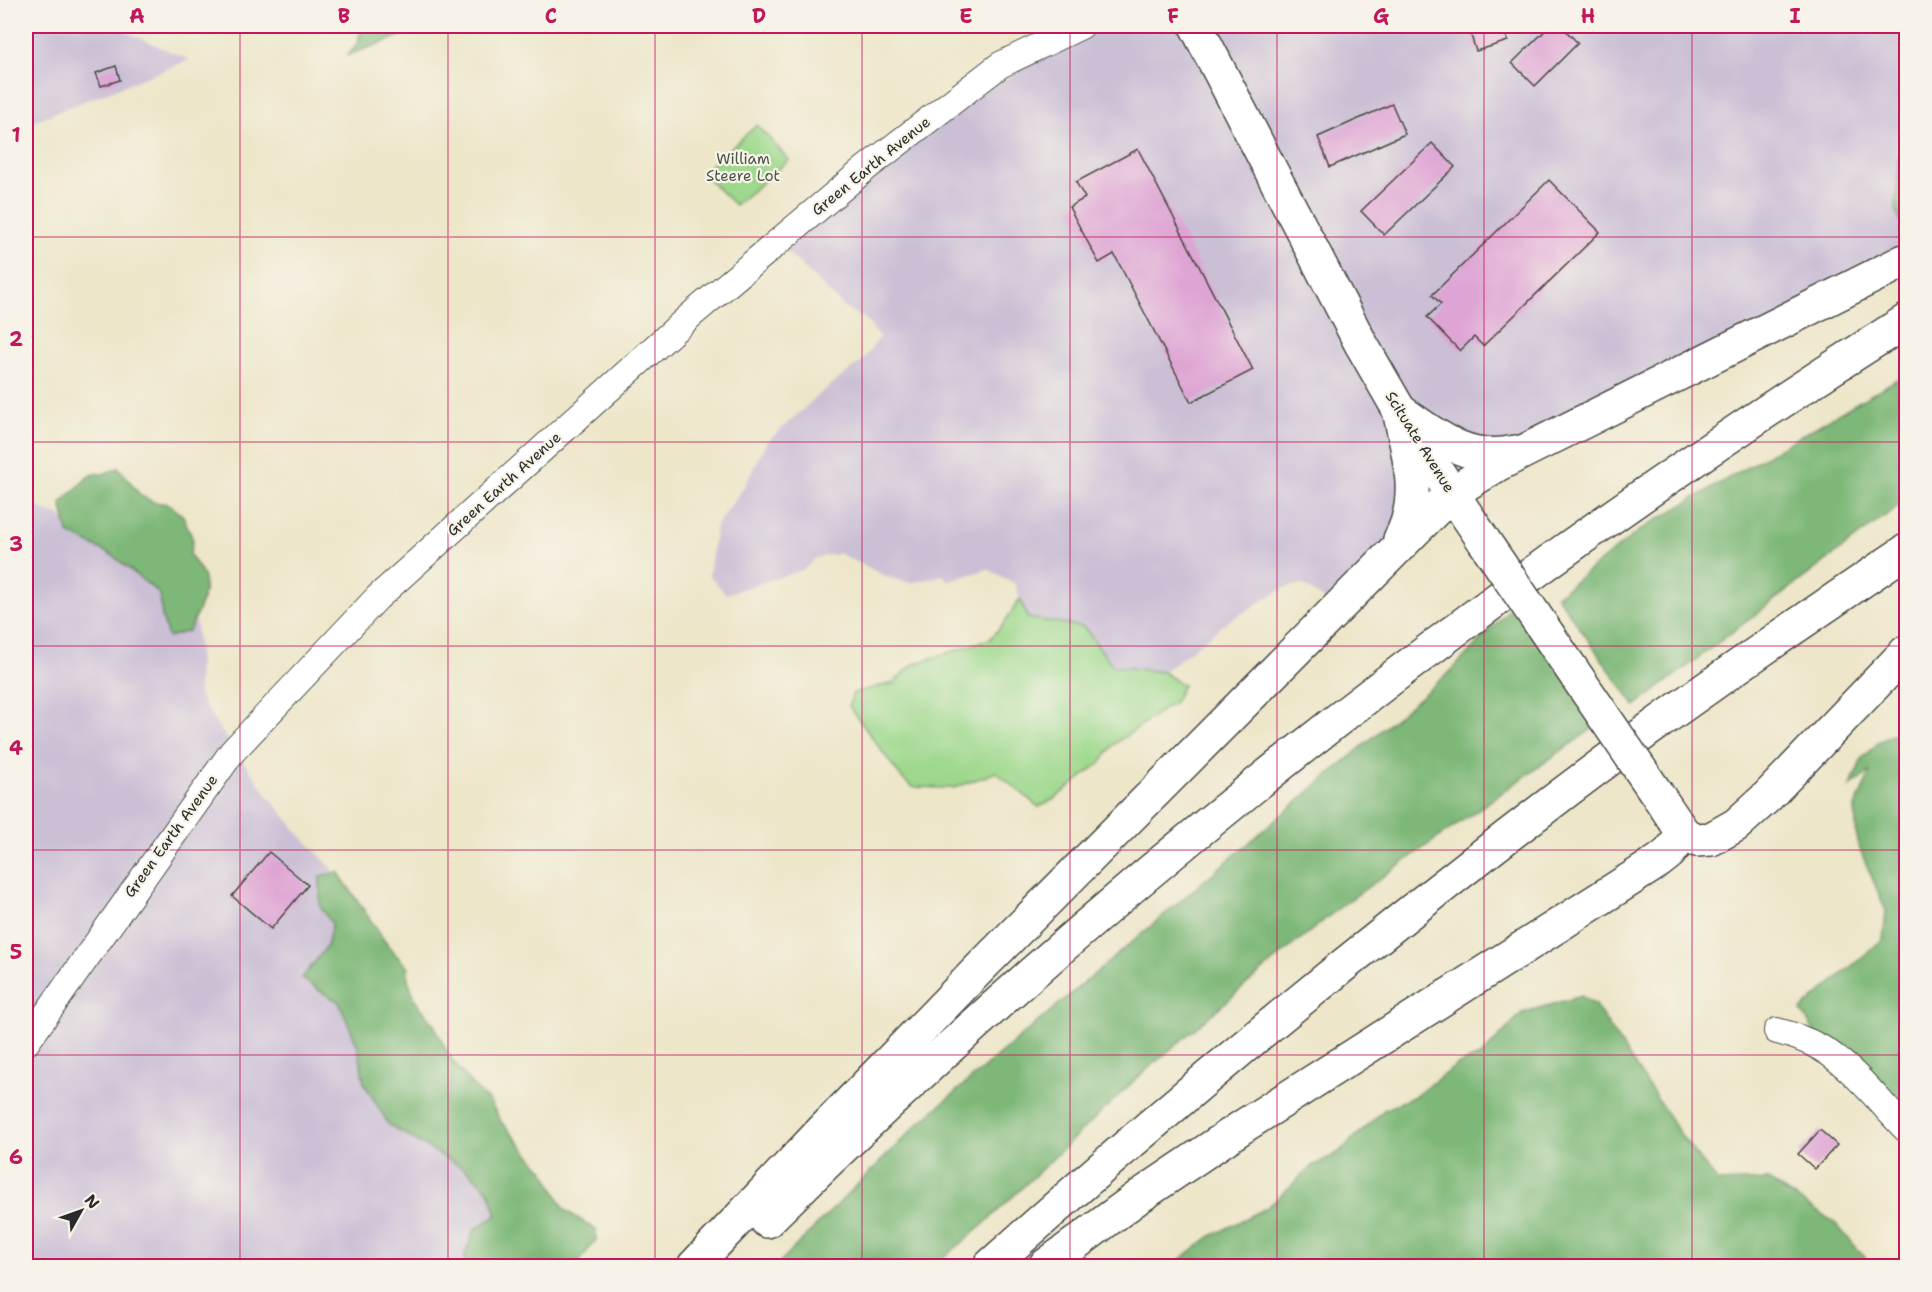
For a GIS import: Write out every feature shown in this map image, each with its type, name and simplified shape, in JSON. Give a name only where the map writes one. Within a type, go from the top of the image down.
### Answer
[{"type":"main road","name":"Scituate Avenue","points":[[1196,26],[1334,295],[1399,410],[1484,541],[1684,834]]},
{"type":"main road","points":[[694,1266],[981,967],[1452,492],[1539,443],[1906,260]]},
{"type":"main road","points":[[721,1266],[847,1142],[988,1012],[1134,884],[1283,762],[1445,637],[1593,529],[1761,414],[1906,321]]},
{"type":"main road","points":[[1399,410],[1451,445],[1474,453],[1503,455],[1539,443]]},
{"type":"main road","points":[[1388,556],[1406,528],[1413,498],[1411,472],[1399,410]]},
{"type":"main road","points":[[990,1266],[1244,1046],[1432,895],[1649,730],[1906,551]]},
{"type":"main road","points":[[1045,1266],[1137,1198],[1242,1127],[1659,861],[1678,844],[1684,834],[1696,840],[1703,840],[1719,836],[1736,825],[1767,797],[1906,652]]},
{"type":"street","name":"Green Earth Avenue","points":[[26,1043],[232,752],[377,598],[690,316],[866,168],[1000,65],[1081,26]]},
{"type":"street","points":[[1777,1030],[1822,1049],[1841,1062],[1906,1130]]},
{"type":"shaded area","points":[[26,26],[114,26],[189,60],[26,124]]},
{"type":"shaded area","points":[[1102,26],[1906,26],[1906,127],[1899,157],[1898,216],[1906,238],[1906,259],[1450,490],[1333,607],[1303,584],[1284,588],[1227,622],[1163,672],[1113,666],[1084,627],[1027,618],[1015,584],[988,569],[948,581],[943,575],[911,583],[887,577],[838,553],[833,556],[833,554],[816,558],[803,570],[726,594],[709,575],[716,526],[744,487],[766,443],[822,392],[862,361],[880,337],[864,318],[845,308],[780,245],[989,88]]},
{"type":"shaded area","points":[[26,499],[42,509],[59,515],[65,522],[68,534],[112,555],[160,594],[162,617],[195,615],[199,655],[199,695],[210,715],[266,793],[336,873],[320,876],[320,906],[332,924],[327,945],[302,978],[339,1002],[358,1047],[364,1083],[389,1125],[452,1160],[468,1171],[489,1191],[497,1215],[464,1258],[465,1266],[26,1266]]},
{"type":"green space","points":[[363,26],[427,26],[346,56],[356,46]]},
{"type":"green space","name":"William Steere Lot","points":[[757,125],[789,160],[735,205],[702,173]]},
{"type":"green space","points":[[1906,127],[1906,238],[1896,209],[1899,157]]},
{"type":"green space","points":[[1906,374],[1906,500],[1635,706],[1557,596],[1640,530]]},
{"type":"green space","points":[[119,468],[141,496],[153,502],[169,504],[183,516],[193,540],[190,554],[202,572],[204,582],[201,604],[189,631],[168,637],[162,617],[160,594],[112,555],[68,533],[61,503],[89,476],[98,473],[100,475]]},
{"type":"green space","points":[[1520,598],[1602,722],[1344,904],[1282,954],[1136,1079],[983,1225],[934,1266],[776,1266],[919,1123],[1451,671]]},
{"type":"green space","points":[[1020,599],[1028,618],[1084,627],[1113,666],[1163,672],[1183,685],[1174,702],[1113,745],[1101,762],[1054,799],[1039,807],[996,772],[954,788],[912,787],[901,777],[849,706],[853,693],[893,683],[914,664],[990,639]]},
{"type":"green space","points":[[1906,728],[1906,1106],[1899,1126],[1834,1057],[1801,1010],[1883,939],[1886,911],[1857,842],[1855,807],[1871,771],[1850,787],[1862,759],[1880,741]]},
{"type":"green space","points":[[338,872],[388,946],[408,968],[408,980],[416,1001],[434,1025],[449,1056],[472,1085],[490,1102],[502,1123],[544,1171],[565,1210],[596,1230],[596,1240],[576,1266],[465,1266],[464,1258],[474,1230],[497,1215],[489,1191],[468,1171],[389,1125],[364,1083],[358,1047],[339,1002],[302,978],[327,946],[332,924],[320,906],[320,876]]},
{"type":"green space","points":[[1581,996],[1595,1005],[1683,1138],[1718,1182],[1768,1180],[1834,1222],[1870,1263],[1898,1266],[1171,1266],[1210,1237],[1268,1207],[1312,1166],[1338,1153],[1384,1110],[1415,1096],[1457,1065],[1482,1055],[1522,1013]]},
{"type":"building","points":[[1468,26],[1503,26],[1508,41],[1476,51]]},
{"type":"building","points":[[1550,26],[1561,26],[1578,43],[1535,86],[1512,63]]},
{"type":"building","points":[[116,66],[120,80],[101,86],[96,73]]},
{"type":"building","points":[[1392,104],[1405,134],[1330,167],[1318,137]]},
{"type":"building","points":[[1432,143],[1455,167],[1384,235],[1361,211]]},
{"type":"building","points":[[1138,149],[1253,370],[1191,402],[1114,254],[1099,263],[1069,207],[1085,198],[1076,182]]},
{"type":"building","points":[[1549,180],[1600,232],[1483,346],[1474,337],[1460,351],[1427,317],[1441,304],[1432,295]]},
{"type":"building","points":[[269,852],[308,885],[271,929],[232,896]]},
{"type":"building","points":[[1820,1130],[1837,1145],[1815,1169],[1798,1154]]}]
